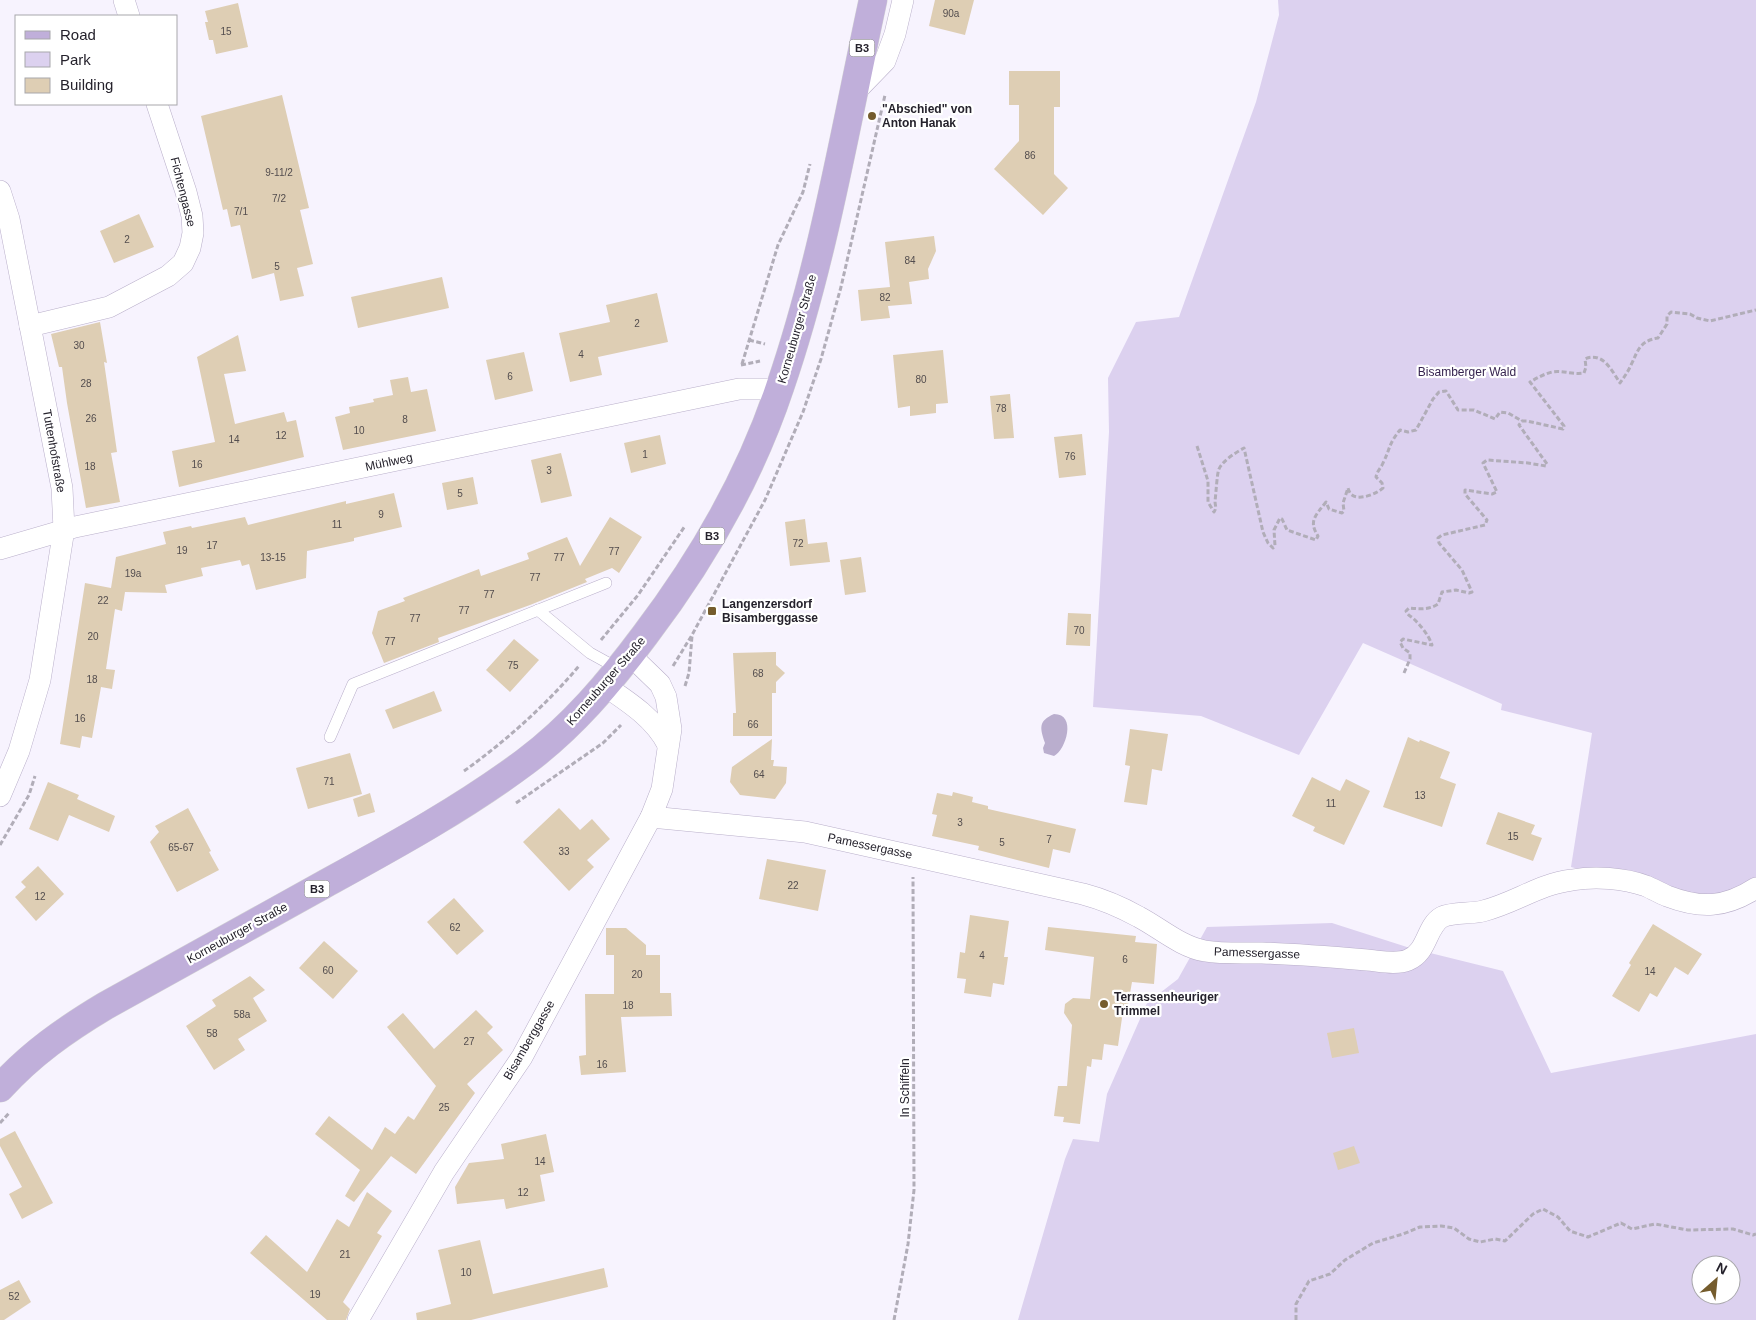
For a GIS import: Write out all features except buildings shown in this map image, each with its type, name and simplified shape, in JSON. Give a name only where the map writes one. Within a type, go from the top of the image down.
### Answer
[{"type":"main road","name":"Korneuburger Straße","points":[[0,1088],[21,1066],[63,1031],[379,854],[525,762],[578,716],[618,670],[660,616],[716,529],[746,471],[780,389],[798,332],[817,258],[872,0]]},
{"type":"street","points":[[124,0],[129,15]]},
{"type":"street","points":[[852,95],[885,61],[895,34],[903,0]]},
{"type":"street","name":"Fichtengasse","points":[[30,326],[109,307],[168,276],[183,263],[190,248],[193,233],[192,216],[157,105]]},
{"type":"street","name":"Tuttenhofstraße","points":[[0,191],[9,219],[62,488],[64,529],[40,680],[19,751],[0,796]]},
{"type":"street","name":"Mühlweg","points":[[0,549],[64,529],[739,389],[780,389]]},
{"type":"street","points":[[618,670],[638,710],[656,726],[668,745]]},
{"type":"street","name":"Bisamberggasse","points":[[358,1320],[444,1172],[522,1057],[651,817],[662,789],[671,729],[666,697],[660,684],[618,670]]},
{"type":"street","name":"Pamessergasse","points":[[651,817],[805,832],[1096,898],[1137,916],[1177,940],[1205,951],[1297,954],[1398,963],[1415,957],[1435,923],[1443,916],[1483,911],[1514,901],[1543,886],[1572,879],[1624,881],[1646,886],[1667,896],[1701,905],[1720,904],[1740,899],[1756,888]]},
{"type":"lane","points":[[330,737],[353,684],[606,583]]},
{"type":"lane","points":[[538,610],[590,653],[618,670]]},
{"type":"path","points":[[821,359],[845,269],[885,97],[885,61]]},
{"type":"path","points":[[742,365],[778,246],[803,192],[813,155]]},
{"type":"path","points":[[1197,446],[1208,481],[1208,502],[1214,512],[1219,469],[1224,462],[1244,448],[1263,532],[1268,543],[1273,548],[1275,546],[1274,530],[1280,518],[1287,530],[1316,540],[1318,536],[1313,528],[1314,519],[1326,502],[1329,509],[1342,513],[1348,488],[1352,495],[1358,497],[1379,492],[1383,488],[1382,483],[1376,477],[1390,443],[1400,430],[1408,432],[1416,430],[1433,399],[1439,392],[1446,391],[1458,410],[1474,410],[1495,419],[1500,412],[1508,413],[1522,421],[1563,429],[1564,426],[1530,382],[1544,374],[1554,372],[1584,373],[1586,367],[1585,359],[1589,357],[1608,363],[1620,383],[1630,368],[1636,351],[1650,340],[1658,338],[1666,324],[1667,316],[1671,312],[1690,314],[1710,321],[1756,310]]},
{"type":"path","points":[[750,340],[765,344]]},
{"type":"path","points":[[1404,673],[1410,659],[1410,653],[1403,648],[1400,642],[1403,639],[1432,645],[1430,638],[1406,611],[1409,608],[1434,607],[1438,604],[1442,592],[1456,590],[1472,592],[1462,570],[1438,538],[1442,535],[1485,525],[1487,520],[1465,494],[1465,490],[1492,494],[1496,492],[1483,463],[1487,460],[1546,466],[1547,464],[1519,424],[1522,421]]},
{"type":"path","points":[[457,776],[480,759],[546,701],[590,653],[638,596],[686,524]]},
{"type":"path","points":[[660,684],[677,661],[692,635]]},
{"type":"path","name":"In Schiffeln","points":[[894,1320],[908,1244],[914,1190],[913,855]]},
{"type":"path","points":[[1296,1320],[1296,1304],[1309,1281],[1330,1274],[1345,1260],[1373,1243],[1420,1227],[1441,1226],[1454,1228],[1469,1239],[1480,1242],[1495,1238],[1505,1241],[1533,1214],[1543,1209],[1558,1217],[1570,1231],[1588,1237],[1621,1223],[1632,1229],[1655,1224],[1688,1230],[1733,1229],[1753,1235],[1756,1234]]},
{"type":"green space","name":"Bisamberger Wald","points":[[1278,0],[1756,0],[1756,896],[1718,908],[1571,867],[1592,733],[1501,710],[1502,704],[1363,643],[1299,755],[1201,716],[1093,707],[1109,432],[1108,378],[1136,322],[1179,317],[1256,102],[1279,15]]},
{"type":"green space","points":[[1332,923],[1410,948],[1503,971],[1551,1073],[1756,1034],[1756,1320],[1018,1320],[1065,1159],[1073,1139],[1099,1142],[1107,1094],[1147,1003],[1178,979],[1207,927]]},
{"type":"shaded area","points":[[1054,714],[1061,716],[1065,720],[1067,733],[1062,747],[1054,756],[1044,753],[1045,743],[1041,729],[1045,719]]},
{"type":"place","name":"\"Abschied\" von Anton Hanak","points":[[872,116]]},
{"type":"place","name":"Langenzersdorf Bisamberggasse","points":[[712,611]]},
{"type":"place","name":"Terrassenheuriger Trimmel","points":[[1104,1004]]}]
